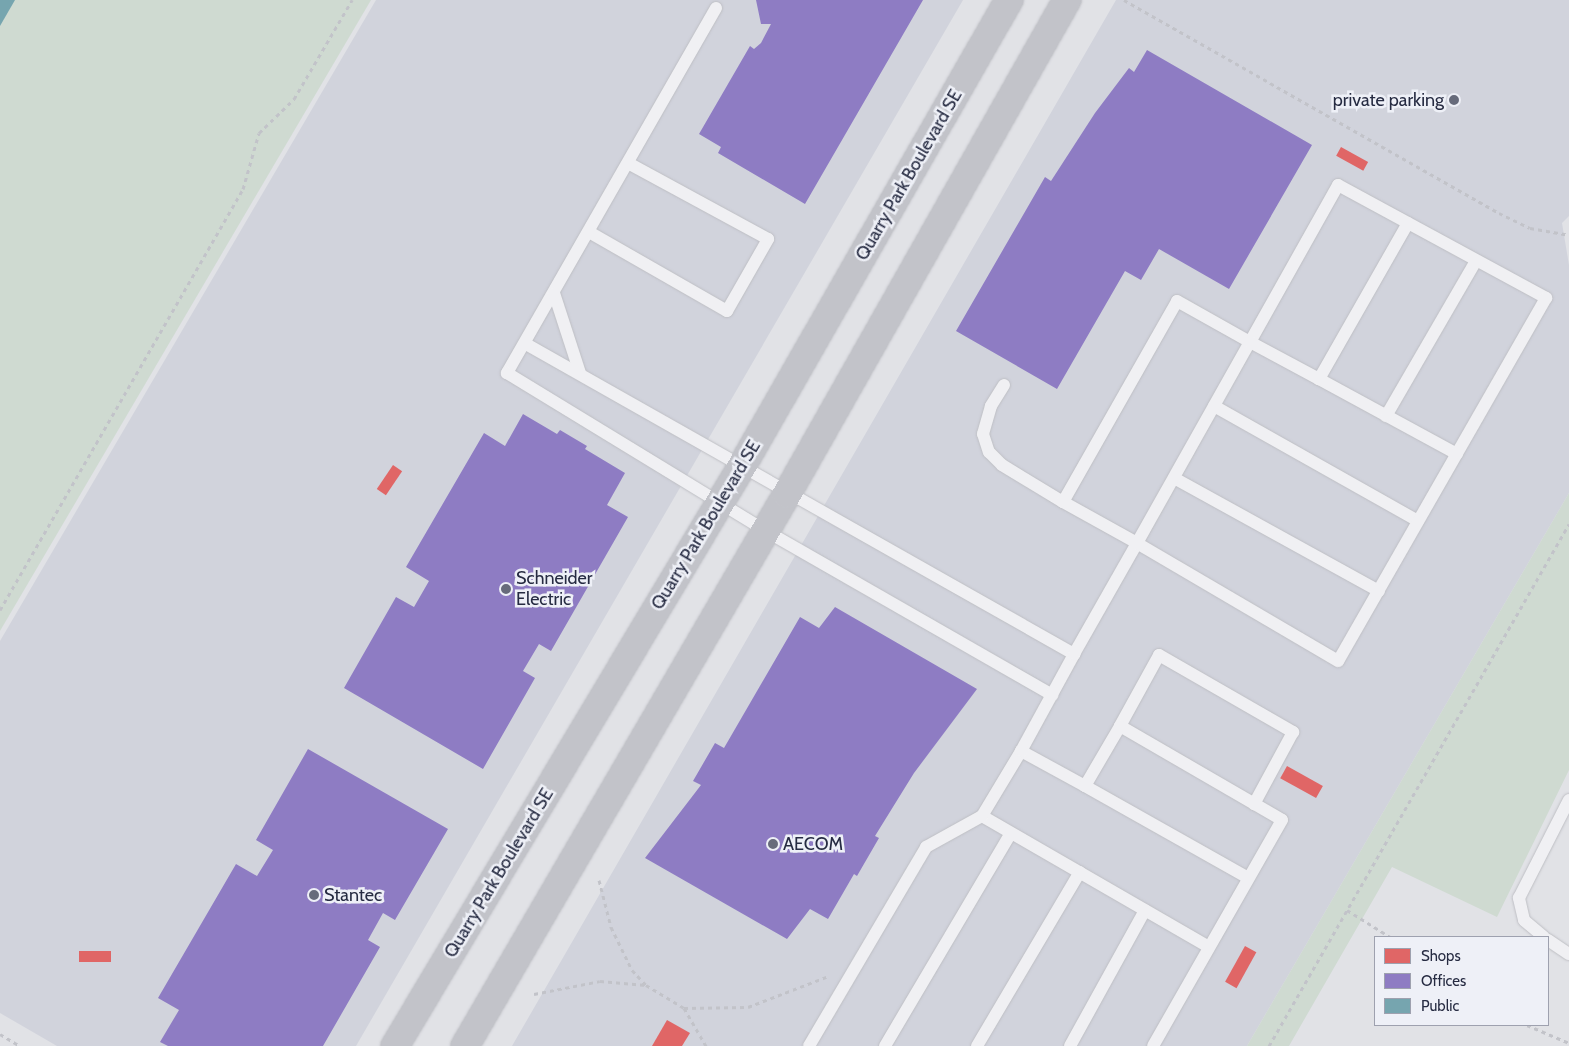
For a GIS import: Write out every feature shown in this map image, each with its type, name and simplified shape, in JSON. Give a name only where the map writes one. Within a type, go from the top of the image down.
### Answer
[{"type":"main road","name":"Quarry Park Boulevard SE","points":[[396,1046],[721,502],[1009,0]]},
{"type":"main road","points":[[464,1046],[766,531],[1067,0]]},
{"type":"lane","points":[[716,8],[526,344],[507,373],[766,531],[1052,695]]},
{"type":"lane","points":[[589,232],[727,311],[768,239],[628,163]]},
{"type":"lane","points":[[809,1046],[854,965],[926,847],[982,816],[1021,752],[1074,654],[1137,543],[1174,478],[1338,185],[1546,298],[1338,661],[1137,543],[1063,502],[1002,465],[989,452],[984,434],[991,406],[1004,384]]},
{"type":"lane","points":[[1319,379],[1408,224]]},
{"type":"lane","points":[[1386,416],[1476,260]]},
{"type":"lane","points":[[554,293],[580,373]]},
{"type":"lane","points":[[1063,502],[1177,301],[1457,454]]},
{"type":"lane","points":[[526,344],[742,466],[787,494],[1074,654]]},
{"type":"lane","points":[[1214,406],[1418,521]]},
{"type":"lane","points":[[1174,478],[1379,591]]},
{"type":"lane","points":[[1085,786],[1159,655],[1293,732],[1254,804]]},
{"type":"lane","points":[[1120,726],[1282,820],[1153,1046]]},
{"type":"lane","points":[[1021,752],[1248,878]]},
{"type":"lane","points":[[1543,936],[1524,920],[1519,898],[1569,800]]},
{"type":"lane","points":[[982,816],[1209,947]]},
{"type":"lane","points":[[885,1046],[1011,833]]},
{"type":"lane","points":[[977,1046],[1080,872]]},
{"type":"lane","points":[[1070,1046],[1145,910]]},
{"type":"lane","points":[[1549,941],[1569,954]]},
{"type":"path","points":[[0,610],[243,189],[259,133],[294,99],[352,0]]},
{"type":"path","points":[[1124,0],[1499,213],[1530,228],[1569,235]]},
{"type":"path","points":[[1269,1046],[1569,524]]},
{"type":"path","points":[[599,880],[611,927],[620,951],[646,985],[684,1008],[706,1046]]},
{"type":"path","points":[[1347,910],[1388,936]]},
{"type":"path","points":[[684,1008],[748,1007],[854,965]]},
{"type":"path","points":[[534,994],[600,981],[646,985]]},
{"type":"path","points":[[1530,1026],[1569,1043]]},
{"type":"path","points":[[0,1034],[20,1046]]},
{"type":"shaded area","points":[[0,0],[371,0],[0,631]]},
{"type":"shaded area","points":[[376,0],[963,0],[356,1046],[57,1046],[0,1013],[0,641]]},
{"type":"shaded area","points":[[1116,0],[1569,0],[1569,216],[1562,223],[1569,265],[1569,493],[1247,1046],[512,1046]]},
{"type":"shaded area","points":[[1569,493],[1569,770],[1497,917],[1392,867],[1289,1046],[1247,1046]]},
{"type":"building: Shops","points":[[1341,147],[1368,162],[1363,171],[1336,156]]},
{"type":"building: Shops","points":[[393,465],[402,471],[386,495],[377,489]]},
{"type":"building: Shops","points":[[1287,766],[1323,786],[1316,798],[1280,778]]},
{"type":"building: Shops","points":[[1245,946],[1256,952],[1236,988],[1225,982]]},
{"type":"building: Shops","points":[[79,951],[111,951],[111,962],[79,962]]},
{"type":"building: Shops","points":[[667,1020],[690,1033],[682,1046],[652,1046]]},
{"type":"building: Offices","points":[[756,0],[923,0],[805,204],[718,153],[721,147],[699,134],[750,46],[754,49],[761,43],[771,24],[761,24]]},
{"type":"building: Offices","points":[[1147,50],[1312,145],[1229,289],[1159,249],[1141,280],[1125,271],[1057,389],[956,331],[1045,177],[1051,181],[1095,113],[1129,68],[1134,72]]},
{"type":"building: Offices","name":"Schneider Electric","points":[[523,414],[557,434],[560,430],[587,446],[585,449],[625,473],[607,505],[628,517],[551,651],[539,644],[523,671],[535,678],[483,769],[344,688],[396,597],[414,607],[429,581],[406,567],[484,433],[505,446]]},
{"type":"building: Offices","points":[[835,607],[977,689],[914,773],[875,836],[879,838],[857,876],[854,874],[828,919],[810,909],[787,939],[645,858],[701,785],[693,781],[715,743],[724,748],[800,617],[819,628]]},
{"type":"building: Offices","name":"Stantec","points":[[308,749],[448,829],[395,920],[383,913],[368,940],[380,947],[323,1046],[168,1046],[160,1042],[179,1010],[158,998],[236,864],[257,876],[273,850],[256,840]]},
{"type":"building: Public","points":[[0,0],[15,0],[0,26]]},
{"type":"place","name":"private parking","points":[[1454,100]]},
{"type":"place","name":"Schneider Electric","points":[[506,589]]},
{"type":"place","name":"AECOM","points":[[773,844]]},
{"type":"place","name":"Stantec","points":[[314,895]]}]
